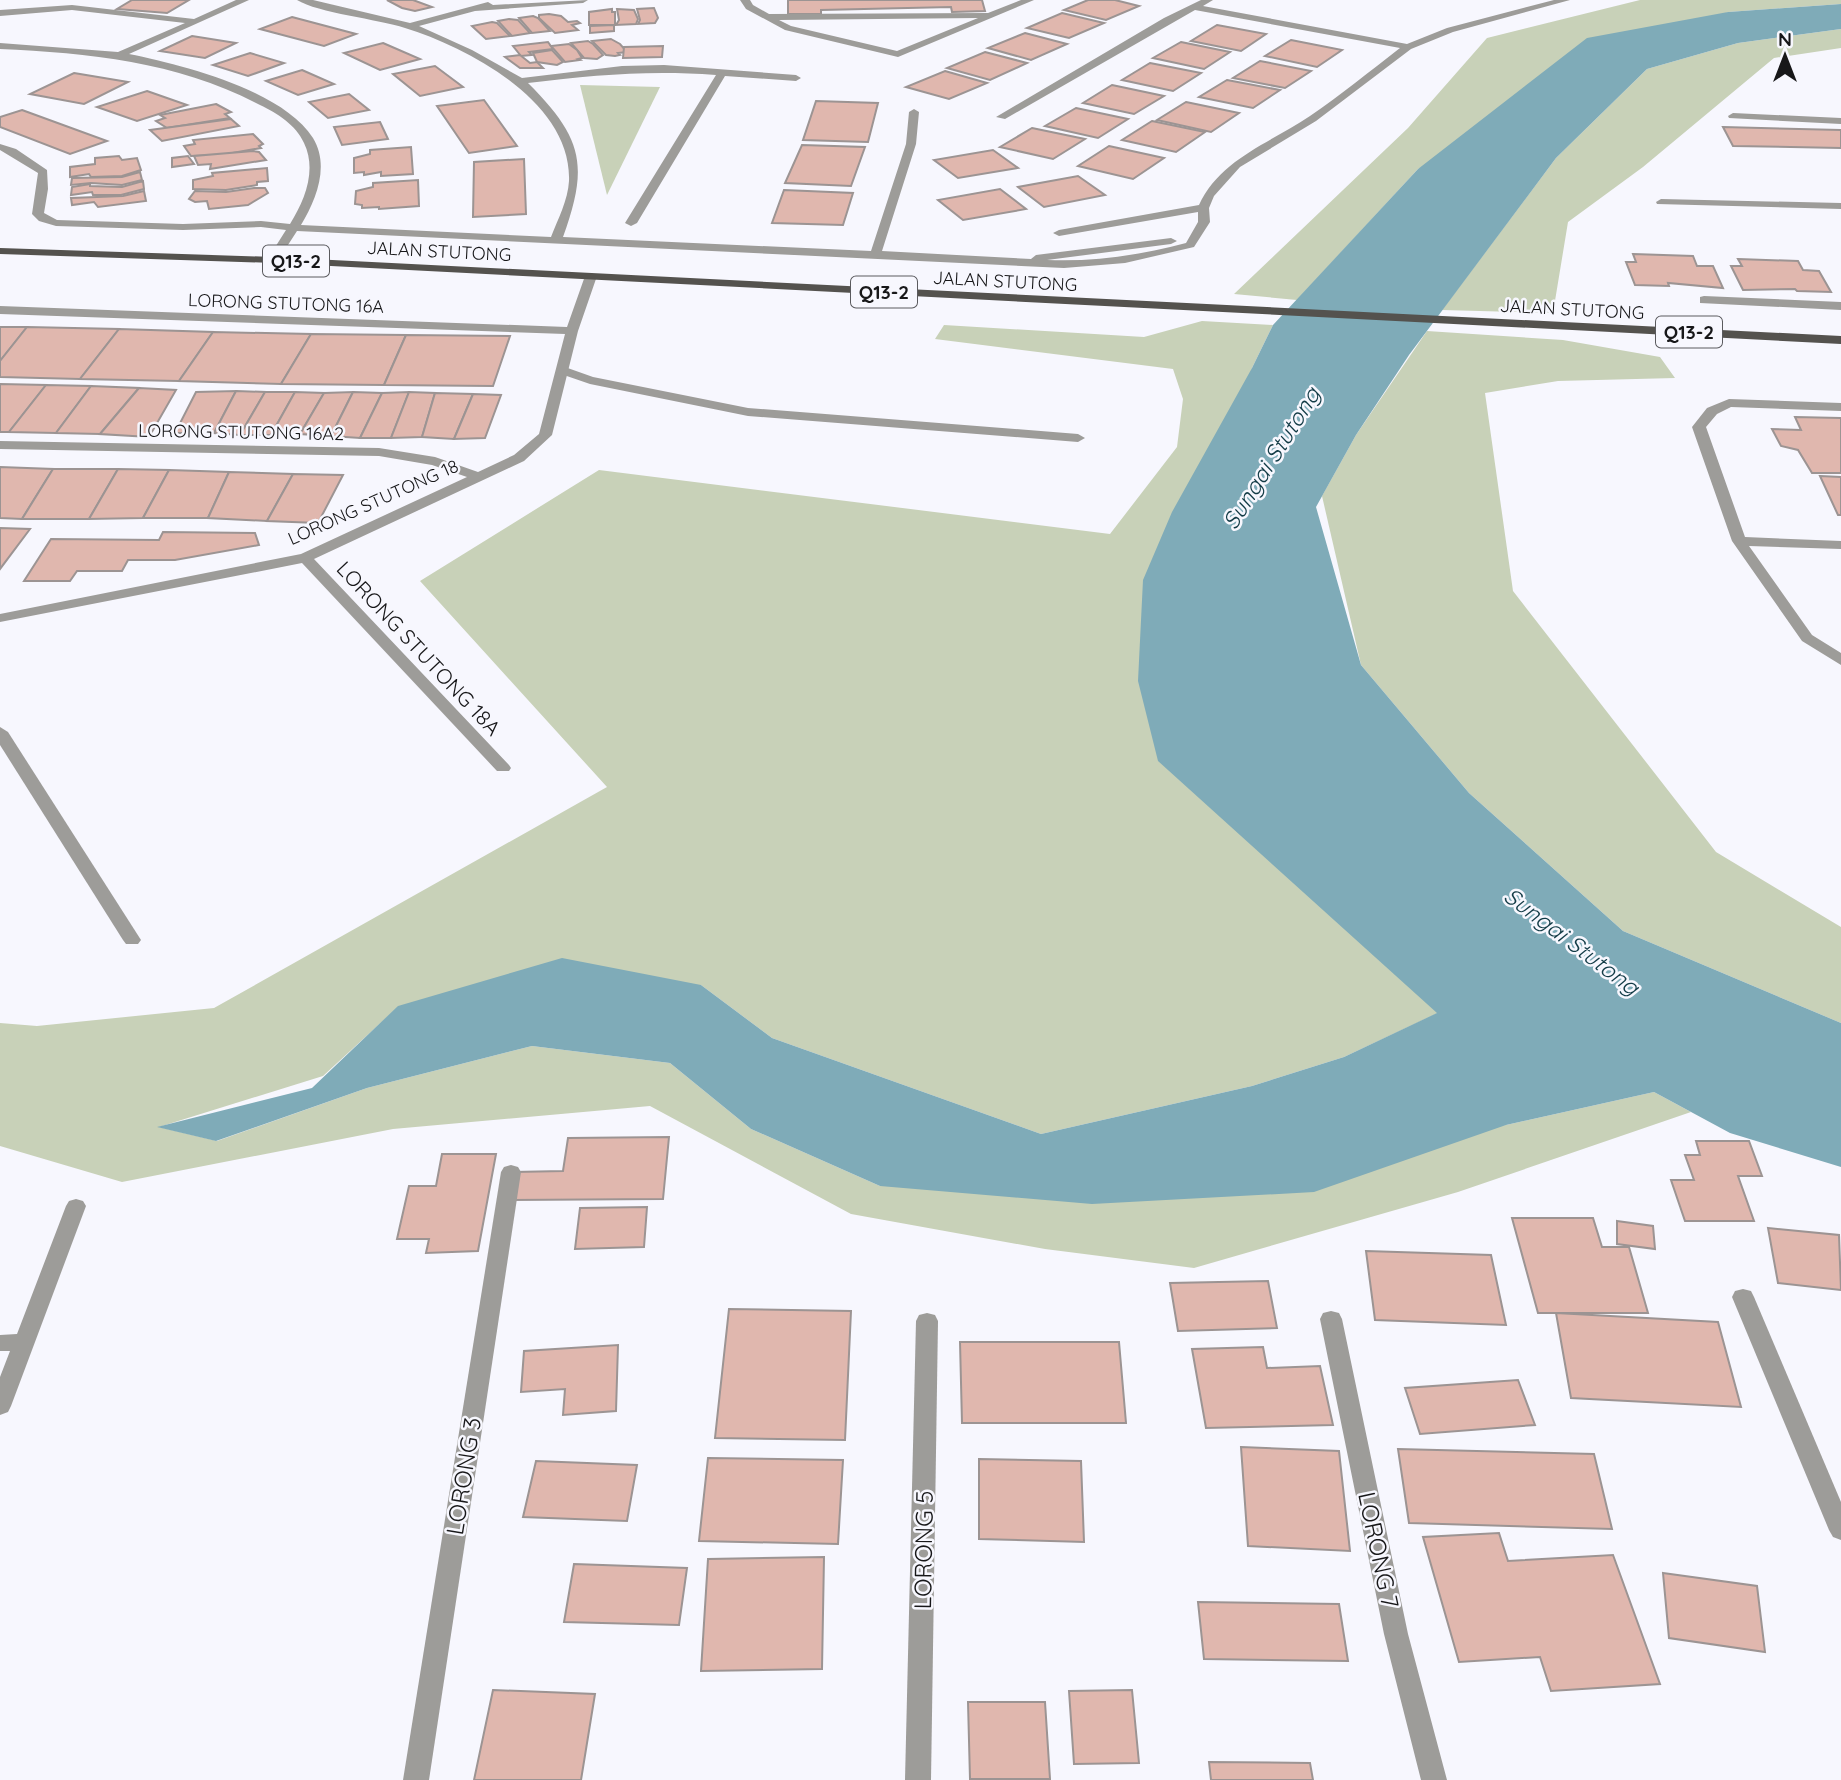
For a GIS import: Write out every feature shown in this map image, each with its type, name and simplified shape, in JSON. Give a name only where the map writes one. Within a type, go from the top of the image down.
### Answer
[{"type":"main road","name":"JALAN STUTONG","points":[[0,251],[273,260],[1841,340]]},
{"type":"street","points":[[120,55],[244,0]]},
{"type":"street","points":[[302,0],[410,26],[469,52],[520,81],[538,99],[567,139],[573,163],[574,183],[556,240]]},
{"type":"street","points":[[410,26],[505,0]]},
{"type":"street","points":[[477,9],[583,0]]},
{"type":"street","points":[[745,0],[749,7],[763,17],[788,28],[844,42],[935,40],[1030,0]]},
{"type":"street","points":[[1000,117],[1208,0]]},
{"type":"street","points":[[0,147],[12,151],[43,172],[38,214],[43,219],[56,223],[183,227],[261,223],[318,230],[1019,261],[1061,267],[1122,262],[1190,245],[1204,222],[1203,208],[1220,181],[1236,165],[1312,119],[1408,47],[1450,30],[1565,0]]},
{"type":"street","points":[[0,13],[34,6],[79,7],[193,21]]},
{"type":"street","points":[[1193,7],[1408,47]]},
{"type":"street","points":[[763,17],[996,15]]},
{"type":"street","points":[[0,46],[120,55],[225,84],[265,103],[288,118],[307,137],[314,156],[315,177],[307,201],[273,260]]},
{"type":"street","points":[[520,81],[622,69],[723,71],[796,78]]},
{"type":"street","points":[[631,223],[723,71]]},
{"type":"street","points":[[875,255],[911,144],[914,112]]},
{"type":"street","points":[[1733,116],[1841,121]]},
{"type":"street","points":[[1661,202],[1841,206]]},
{"type":"street","points":[[1059,233],[1203,208]]},
{"type":"street","name":"LORONG STUTONG 18","points":[[0,617],[305,558],[519,458],[545,435],[572,331],[591,276]]},
{"type":"street","points":[[1704,300],[1841,306]]},
{"type":"street","name":"LORONG STUTONG 16A","points":[[0,310],[572,331]]},
{"type":"street","points":[[562,370],[590,380],[748,412],[1078,438]]},
{"type":"street","points":[[1841,407],[1729,403],[1712,411],[1699,427],[1739,541],[1807,638],[1841,660]]},
{"type":"street","name":"LORONG STUTONG 16A2","points":[[0,445],[379,452],[435,461],[478,477]]},
{"type":"street","points":[[1739,541],[1841,545]]},
{"type":"street","name":"LORONG STUTONG 18A","points":[[305,558],[503,768]]},
{"type":"street","points":[[0,732],[132,940]]},
{"type":"street","name":"LORONG 3","points":[[416,1780],[511,1172]]},
{"type":"street","points":[[0,1406],[76,1206]]},
{"type":"street","points":[[1743,1297],[1841,1530]]},
{"type":"street","name":"LORONG 7","points":[[1331,1319],[1396,1634],[1434,1780]]},
{"type":"street","name":"LORONG 5","points":[[918,1780],[927,1321]]},
{"type":"street","points":[[0,1343],[24,1342]]},
{"type":"green space","points":[[1640,0],[1841,0],[1841,4],[1728,12],[1418,169],[1297,300],[1234,294],[1408,128],[1487,38]]},
{"type":"green space","points":[[1841,29],[1841,48],[1774,58],[1643,167],[1568,222],[1553,313],[1442,310],[1556,158],[1647,69],[1738,43]]},
{"type":"green space","points":[[580,85],[660,87],[607,195]]},
{"type":"green space","points":[[1202,321],[1273,325],[1252,368],[1158,760],[1438,1013],[1344,1057],[1252,1086],[1041,1134],[772,1038],[701,985],[399,1006],[323,1076],[159,1127],[217,1141],[367,1088],[532,1046],[670,1063],[751,1129],[880,1186],[1506,1125],[1654,1092],[1691,1112],[1458,1192],[1194,1268],[1045,1249],[851,1214],[650,1106],[393,1129],[122,1182],[0,1146],[0,1023],[37,1026],[214,1008],[607,787],[420,581],[599,470],[1110,534],[1177,447],[1183,399],[1173,369],[935,339],[944,325],[1144,337]]},
{"type":"green space","points":[[1427,331],[1563,340],[1660,357],[1675,378],[1558,381],[1485,393],[1513,591],[1716,852],[1841,927],[1841,1023],[1623,931],[1469,793],[1361,665],[1322,496],[1356,435]]},
{"type":"water","name":"Sungai Stutong","points":[[1841,4],[1841,29],[1738,43],[1647,69],[1556,158],[1409,355],[1356,435],[1316,507],[1361,665],[1469,793],[1623,931],[1841,1023],[1841,1167],[1730,1133],[1654,1092],[1506,1125],[1314,1192],[1092,1204],[880,1186],[751,1129],[670,1063],[532,1046],[367,1088],[216,1141],[157,1127],[312,1088],[398,1006],[562,958],[701,985],[772,1038],[1041,1134],[1252,1086],[1344,1057],[1437,1013],[1158,761],[1138,681],[1143,580],[1172,512],[1273,325],[1418,169],[1587,38],[1728,12]]},
{"type":"building","points":[[132,0],[189,0],[167,13],[117,9]]},
{"type":"building","points":[[387,0],[413,0],[432,7],[415,11]]},
{"type":"building","points":[[788,0],[982,0],[985,11],[952,12],[951,7],[821,10],[821,14],[788,14]]},
{"type":"building","points":[[1088,0],[1115,0],[1139,6],[1106,20],[1064,10]]},
{"type":"building","points":[[654,8],[658,18],[655,23],[638,24],[640,20],[637,9]]},
{"type":"building","points":[[612,9],[612,12],[615,12],[615,25],[589,25],[589,12]]},
{"type":"building","points":[[617,9],[634,10],[638,19],[636,24],[616,25],[619,20]]},
{"type":"building","points":[[1062,13],[1104,23],[1069,38],[1027,28]]},
{"type":"building","points":[[539,15],[561,16],[568,22],[577,21],[580,23],[572,25],[578,30],[555,33],[539,18]]},
{"type":"building","points":[[533,16],[550,31],[532,33],[519,18]]},
{"type":"building","points":[[292,17],[356,34],[324,46],[260,29]]},
{"type":"building","points":[[518,20],[530,33],[512,36],[498,21]]},
{"type":"building","points":[[497,23],[510,36],[486,39],[472,26]]},
{"type":"building","points":[[614,25],[614,31],[590,33],[590,26]]},
{"type":"building","points":[[1217,25],[1266,34],[1241,51],[1191,41]]},
{"type":"building","points":[[1025,33],[1067,44],[1031,60],[988,48]]},
{"type":"building","points":[[192,36],[236,43],[205,58],[160,51]]},
{"type":"building","points":[[611,39],[627,52],[615,56],[606,55],[592,41]]},
{"type":"building","points":[[1291,40],[1342,50],[1317,67],[1265,56]]},
{"type":"building","points":[[588,41],[603,55],[597,59],[584,58],[571,43]]},
{"type":"building","points":[[548,42],[553,49],[529,52],[532,55],[521,56],[513,46]]},
{"type":"building","points":[[1181,42],[1230,52],[1204,69],[1153,58]]},
{"type":"building","points":[[383,43],[420,59],[380,70],[344,53]]},
{"type":"building","points":[[569,44],[577,50],[582,58],[578,59],[580,60],[565,62],[551,46]]},
{"type":"building","points":[[663,46],[662,57],[623,58],[624,47]]},
{"type":"building","points":[[552,50],[563,62],[557,65],[537,62],[533,53]]},
{"type":"building","points":[[985,52],[1027,63],[990,80],[947,68]]},
{"type":"building","points":[[250,53],[284,63],[248,76],[213,65]]},
{"type":"building","points":[[520,55],[530,63],[537,62],[543,68],[520,68],[505,57]]},
{"type":"building","points":[[1260,61],[1311,71],[1285,88],[1233,78]]},
{"type":"building","points":[[1150,63],[1201,73],[1173,91],[1122,80]]},
{"type":"building","points":[[435,66],[463,87],[420,96],[393,74]]},
{"type":"building","points":[[302,70],[334,84],[298,95],[266,81]]},
{"type":"building","points":[[945,71],[987,83],[949,99],[906,87]]},
{"type":"building","points":[[74,73],[128,82],[84,104],[30,94]]},
{"type":"building","points":[[1227,80],[1280,90],[1253,108],[1199,97]]},
{"type":"building","points":[[1112,85],[1164,96],[1134,114],[1083,103]]},
{"type":"building","points":[[147,91],[187,105],[137,121],[97,107]]},
{"type":"building","points":[[349,94],[369,110],[328,118],[309,102]]},
{"type":"building","points":[[484,100],[517,146],[469,153],[437,106]]},
{"type":"building","points":[[816,101],[878,103],[868,142],[803,140]]},
{"type":"building","points":[[1186,102],[1239,113],[1211,132],[1157,120]]},
{"type":"building","points":[[216,104],[231,112],[225,114],[230,118],[167,128],[156,121],[165,118],[160,115]]},
{"type":"building","points":[[1076,108],[1128,119],[1098,138],[1045,126]]},
{"type":"building","points":[[22,110],[107,141],[70,154],[0,127],[0,117]]},
{"type":"building","points":[[231,119],[239,126],[162,141],[150,130]]},
{"type":"building","points":[[1152,121],[1205,132],[1176,152],[1122,140]]},
{"type":"building","points":[[380,122],[388,139],[342,145],[334,127]]},
{"type":"building","points":[[1723,127],[1841,130],[1841,148],[1733,146]]},
{"type":"building","points":[[1032,128],[1085,139],[1053,159],[1000,147]]},
{"type":"building","points":[[253,134],[263,144],[259,146],[261,148],[221,155],[191,156],[184,146],[195,144],[193,140]]},
{"type":"building","points":[[802,145],[865,147],[851,186],[785,183]]},
{"type":"building","points":[[1109,146],[1164,158],[1133,179],[1078,166]]},
{"type":"building","points":[[411,147],[413,174],[381,176],[381,172],[364,175],[364,172],[354,173],[354,158],[370,154],[370,150]]},
{"type":"building","points":[[993,150],[1018,168],[958,178],[934,160]]},
{"type":"building","points":[[259,152],[266,160],[210,169],[211,164],[198,165],[194,156]]},
{"type":"building","points":[[119,156],[122,160],[137,158],[141,170],[122,176],[91,177],[89,174],[70,177],[70,167],[95,164],[95,158]]},
{"type":"building","points":[[188,156],[194,164],[172,167],[172,158]]},
{"type":"building","points":[[524,159],[526,214],[473,217],[474,162]]},
{"type":"building","points":[[267,168],[268,181],[257,182],[257,185],[226,190],[193,189],[193,180],[213,176],[212,173]]},
{"type":"building","points":[[140,172],[142,180],[122,185],[71,185],[72,178],[122,177]]},
{"type":"building","points":[[1078,176],[1105,195],[1044,207],[1018,187]]},
{"type":"building","points":[[418,180],[419,206],[379,209],[362,208],[362,205],[355,204],[356,191],[373,187],[373,183]]},
{"type":"building","points":[[143,181],[144,189],[121,195],[93,195],[92,192],[71,195],[72,187],[90,184],[122,187]]},
{"type":"building","points":[[265,188],[268,193],[248,205],[209,209],[207,201],[195,202],[189,199],[195,191],[226,192]]},
{"type":"building","points":[[1000,189],[1026,209],[963,220],[938,200]]},
{"type":"building","points":[[784,190],[853,193],[843,225],[772,223]]},
{"type":"building","points":[[144,191],[146,201],[98,207],[94,202],[72,205],[71,198],[123,196]]},
{"type":"building","points":[[1633,254],[1693,256],[1697,266],[1713,266],[1723,288],[1668,283],[1669,286],[1635,285],[1626,262],[1636,262]]},
{"type":"building","points":[[1738,259],[1798,261],[1803,270],[1819,271],[1831,292],[1795,289],[1743,290],[1731,266],[1742,266]]},
{"type":"building","points":[[0,327],[27,327],[0,361]]},
{"type":"building","points":[[27,327],[119,329],[80,379],[0,377],[0,361]]},
{"type":"building","points":[[119,329],[213,332],[179,381],[80,379]]},
{"type":"building","points":[[213,332],[311,334],[281,384],[179,381]]},
{"type":"building","points":[[311,334],[406,335],[384,385],[281,384]]},
{"type":"building","points":[[406,335],[510,336],[493,386],[384,385]]},
{"type":"building","points":[[0,384],[46,385],[9,432],[0,432]]},
{"type":"building","points":[[46,385],[91,386],[56,433],[9,432]]},
{"type":"building","points":[[91,386],[139,388],[100,434],[56,433]]},
{"type":"building","points":[[139,388],[176,390],[149,437],[100,434]]},
{"type":"building","points":[[236,391],[214,433],[175,433],[196,392]]},
{"type":"building","points":[[236,391],[265,392],[240,435],[214,433]]},
{"type":"building","points":[[265,392],[295,392],[271,435],[240,435]]},
{"type":"building","points":[[295,392],[324,393],[300,434],[271,435]]},
{"type":"building","points":[[353,392],[331,436],[300,434],[324,393]]},
{"type":"building","points":[[353,392],[382,393],[360,438],[331,436]]},
{"type":"building","points":[[409,392],[391,438],[360,438],[382,393]]},
{"type":"building","points":[[409,392],[435,393],[422,437],[391,438]]},
{"type":"building","points":[[435,393],[473,394],[454,439],[422,437]]},
{"type":"building","points":[[473,394],[501,395],[485,438],[454,439]]},
{"type":"building","points":[[1795,417],[1841,418],[1841,473],[1812,473],[1798,450],[1781,446],[1772,429],[1801,430]]},
{"type":"building","points":[[0,467],[53,469],[22,519],[0,518]]},
{"type":"building","points":[[53,469],[118,469],[89,519],[22,519]]},
{"type":"building","points":[[118,469],[169,470],[143,518],[89,519]]},
{"type":"building","points":[[169,470],[229,472],[208,518],[143,518]]},
{"type":"building","points":[[229,472],[293,474],[267,521],[208,518]]},
{"type":"building","points":[[293,474],[343,475],[318,523],[267,521]]},
{"type":"building","points":[[1820,476],[1841,477],[1841,515],[1838,515]]},
{"type":"building","points":[[0,528],[30,529],[0,569]]},
{"type":"building","points":[[163,532],[255,533],[259,545],[175,560],[128,560],[122,571],[77,571],[70,581],[24,581],[51,539],[159,540]]},
{"type":"building","points":[[669,1137],[663,1199],[510,1200],[514,1172],[563,1171],[568,1138]]},
{"type":"building","points":[[1696,1141],[1749,1141],[1762,1176],[1738,1176],[1754,1221],[1685,1221],[1671,1180],[1694,1180],[1685,1155],[1700,1155]]},
{"type":"building","points":[[442,1154],[496,1154],[478,1251],[426,1253],[429,1239],[397,1239],[409,1186],[436,1186]]},
{"type":"building","points":[[647,1207],[644,1247],[575,1249],[580,1208]]},
{"type":"building","points":[[1512,1218],[1593,1218],[1602,1247],[1629,1247],[1648,1313],[1538,1313]]},
{"type":"building","points":[[1617,1221],[1653,1226],[1655,1249],[1617,1244]]},
{"type":"building","points":[[1768,1228],[1839,1235],[1841,1290],[1778,1283]]},
{"type":"building","points":[[1366,1251],[1491,1255],[1506,1325],[1375,1320]]},
{"type":"building","points":[[1268,1281],[1277,1328],[1178,1331],[1170,1283]]},
{"type":"building","points":[[729,1309],[851,1311],[845,1440],[715,1438]]},
{"type":"building","points":[[1556,1313],[1718,1322],[1741,1407],[1571,1398]]},
{"type":"building","points":[[960,1342],[1119,1342],[1126,1423],[962,1423]]},
{"type":"building","points":[[618,1345],[616,1411],[563,1415],[565,1389],[521,1392],[524,1351]]},
{"type":"building","points":[[1263,1347],[1267,1368],[1320,1366],[1333,1425],[1206,1428],[1192,1349]]},
{"type":"building","points":[[1518,1380],[1535,1425],[1420,1434],[1405,1388]]},
{"type":"building","points":[[1241,1447],[1339,1451],[1350,1551],[1248,1546]]},
{"type":"building","points":[[1398,1449],[1594,1454],[1612,1529],[1409,1523]]},
{"type":"building","points":[[708,1458],[843,1460],[838,1544],[699,1541]]},
{"type":"building","points":[[979,1459],[1081,1461],[1084,1542],[979,1539]]},
{"type":"building","points":[[536,1461],[637,1465],[627,1521],[523,1517]]},
{"type":"building","points":[[1499,1533],[1508,1561],[1613,1555],[1660,1684],[1551,1691],[1540,1657],[1459,1662],[1423,1537]]},
{"type":"building","points":[[824,1557],[822,1669],[701,1671],[708,1559]]},
{"type":"building","points":[[574,1564],[687,1568],[679,1625],[564,1622]]},
{"type":"building","points":[[1663,1573],[1757,1586],[1765,1652],[1669,1638]]},
{"type":"building","points":[[1198,1602],[1339,1604],[1348,1661],[1204,1659]]},
{"type":"building","points":[[493,1690],[595,1694],[581,1780],[474,1780]]},
{"type":"building","points":[[1132,1690],[1139,1763],[1074,1764],[1069,1691]]},
{"type":"building","points":[[968,1702],[1045,1702],[1050,1779],[970,1779]]},
{"type":"building","points":[[1209,1762],[1310,1763],[1313,1780],[1211,1780]]}]
